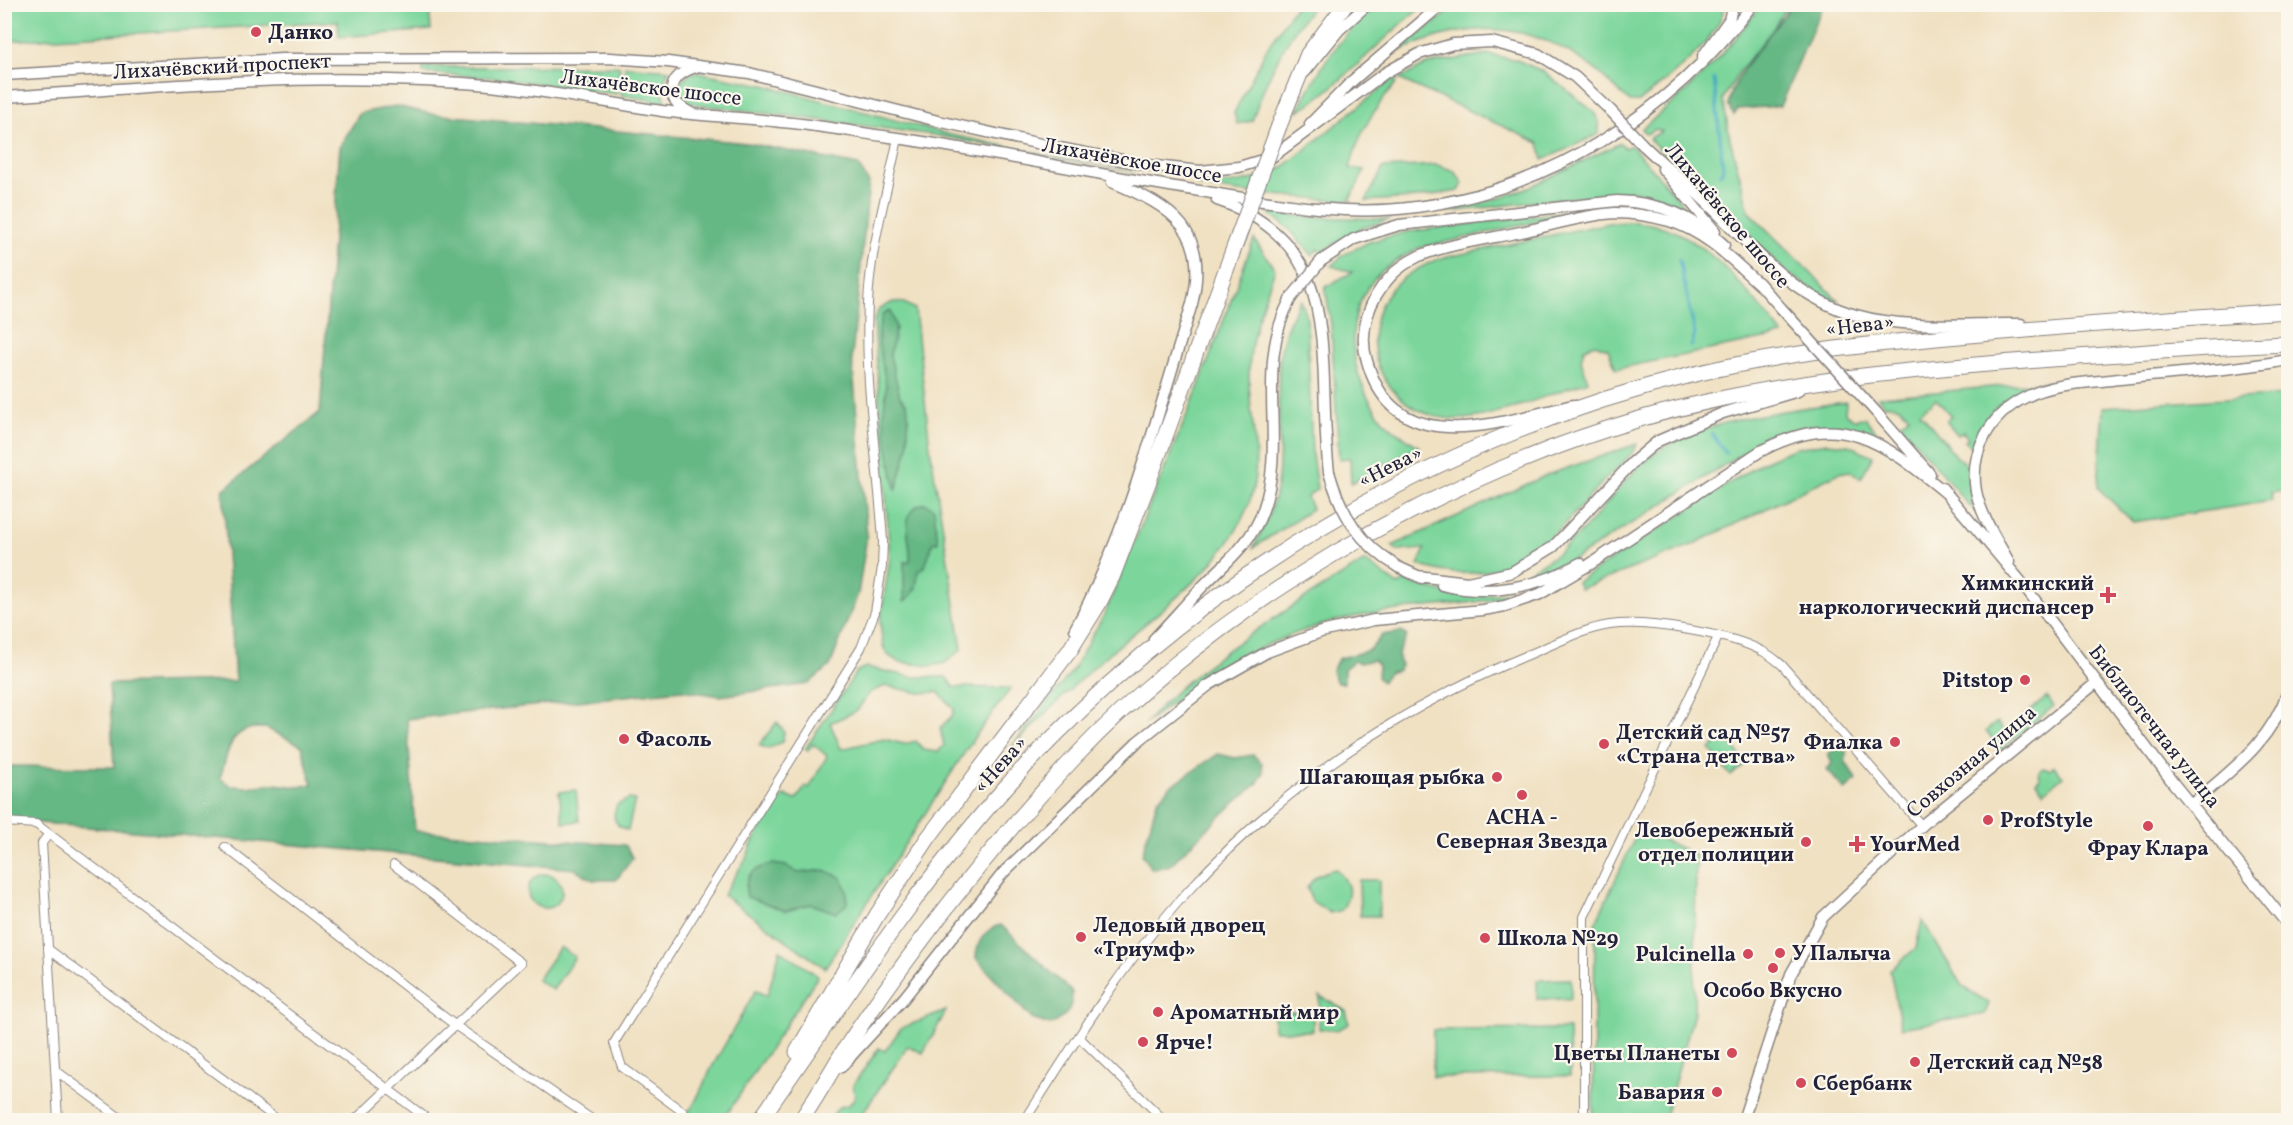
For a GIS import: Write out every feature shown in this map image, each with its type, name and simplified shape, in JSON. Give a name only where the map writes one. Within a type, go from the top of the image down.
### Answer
[{"type":"highway","points":[[758,1120],[877,915],[928,838],[1083,632],[1112,577],[1293,89],[1318,38],[1346,4]]},
{"type":"highway","name":"«Нева»","points":[[758,1120],[880,947],[959,842],[1057,733],[1136,660],[1230,586],[1296,543],[1402,483],[1515,432],[1636,390],[1697,374],[1829,349],[2073,325],[2289,311]]},
{"type":"highway","points":[[804,1117],[843,1053],[904,966],[985,858],[1029,807],[1124,709],[1246,612],[1359,539],[1416,509],[1528,458],[1644,418],[1765,390],[1838,378],[1980,364],[2289,344]]},
{"type":"main road","points":[[1293,89],[1324,46],[1368,4]]},
{"type":"main road","points":[[1286,148],[1352,81],[1442,4]]},
{"type":"main road","points":[[1682,82],[1729,20],[1733,4]]},
{"type":"main road","name":"Лихачёвское шоссе","points":[[442,82],[497,86],[697,115],[782,122],[898,138],[1173,189],[1274,204],[1367,212],[1418,207],[1464,198],[1542,170],[1589,148],[1638,119],[1682,82],[1720,46],[1753,4]]},
{"type":"main road","points":[[1286,148],[1404,61],[1453,44],[1492,42],[1538,54],[1575,77],[1644,146],[1676,173],[1783,277],[1834,308],[1874,319],[1899,322],[2073,325]]},
{"type":"main road","name":"Лихачёвское шоссе","points":[[440,58],[623,58],[706,65],[783,81],[938,121],[1034,142],[1147,165],[1200,171],[1254,163],[1286,148]]},
{"type":"main road","name":"Лихачёвский проспект","points":[[4,75],[282,59],[440,58]]},
{"type":"main road","points":[[697,115],[677,104],[671,92],[672,86],[678,75],[706,65]]},
{"type":"main road","name":"Лихачёвский проспект","points":[[4,97],[289,81],[442,82]]},
{"type":"main road","name":"Лихачёвское шоссе","points":[[1644,146],[1732,253],[1876,412]]},
{"type":"main road","points":[[1047,678],[1094,594],[1113,548],[1192,304],[1198,275],[1192,240],[1171,212],[1122,186],[1080,172]]},
{"type":"main road","points":[[1173,189],[1215,199],[1249,213],[1269,227],[1300,261],[1315,294],[1321,333],[1329,472],[1340,504],[1354,530],[1365,544],[1398,567],[1417,576],[1458,589],[1487,591],[1521,586],[1571,568],[1643,526],[1768,447],[1791,437],[1821,431],[1841,432],[1871,440],[1902,457],[1946,493]]},
{"type":"main road","points":[[1136,660],[1233,557],[1257,524],[1268,494],[1270,479],[1270,371],[1274,341],[1291,298],[1321,261],[1354,239],[1399,225],[1617,201],[1648,203],[1680,214],[1712,234],[1732,253]]},
{"type":"main road","points":[[1636,390],[1470,427],[1434,427],[1417,422],[1387,400],[1370,372],[1364,338],[1371,305],[1391,275],[1404,265],[1426,254],[1614,213],[1654,217],[1698,233],[1761,286]]},
{"type":"main road","points":[[2022,583],[1982,508],[1975,476],[1979,450],[1988,430],[2009,406],[2028,396],[2068,385],[2289,360]]},
{"type":"main road","points":[[1417,576],[1468,582],[1512,572],[1553,547],[1633,462],[1658,441],[1723,413],[1838,378]]},
{"type":"main road","name":"Библиотечная улица","points":[[1876,412],[2022,583],[2191,805],[2289,925]]},
{"type":"main road","points":[[804,1117],[848,1058],[904,998],[1003,873],[1137,742],[1209,685],[1267,652],[1321,632],[1374,620],[1483,610],[1523,601],[1558,585],[1643,526]]},
{"type":"main road","name":"Совхозная улица","points":[[1743,1120],[1784,991],[1815,928],[1828,910],[1922,826],[2096,683]]},
{"type":"main road","points":[[2191,805],[2254,751],[2280,715],[2289,691]]},
{"type":"street","points":[[676,1120],[683,1112],[622,1067],[614,1043],[707,891],[848,671],[875,612],[882,567],[883,541],[868,357],[868,305],[873,258],[898,138]]},
{"type":"street","points":[[1025,1120],[1122,974],[1188,891],[1246,832],[1297,788],[1349,749],[1445,692],[1596,628],[1636,624],[1718,637],[1764,651],[1782,665],[1922,826]]},
{"type":"street","points":[[1584,1120],[1584,917],[1718,637]]},
{"type":"street","points":[[4,822],[36,824],[387,1091],[429,1120]]},
{"type":"street","points":[[48,835],[42,843],[58,1120]]},
{"type":"street","points":[[225,847],[456,1026],[593,1120]]},
{"type":"street","points":[[355,1120],[520,963],[394,865]]},
{"type":"street","points":[[48,949],[278,1120]]},
{"type":"street","points":[[1080,1038],[1164,1120]]},
{"type":"street","points":[[55,1070],[123,1120]]},
{"type":"green space","points":[[5,4],[429,5],[431,30],[339,37],[338,21],[5,41]]},
{"type":"green space","points":[[1724,4],[1721,18],[1703,46],[1639,102],[1630,102],[1598,72],[1569,52],[1545,40],[1521,33],[1472,30],[1421,42],[1395,53],[1458,5]]},
{"type":"green space","points":[[1296,5],[1315,5],[1294,31],[1278,59],[1252,121],[1237,124],[1234,113],[1266,50]]},
{"type":"green space","points":[[1380,5],[1425,5],[1393,31],[1348,74],[1298,111],[1332,52],[1353,27]]},
{"type":"green space","points":[[1761,5],[1787,5],[1773,29],[1739,72],[1723,99],[1730,139],[1749,212],[1839,301],[1820,294],[1787,273],[1649,139],[1662,131],[1656,129],[1646,134],[1641,129],[1706,71]]},
{"type":"green space","points":[[1791,5],[1823,5],[1780,106],[1738,109],[1734,115],[1728,105],[1737,80]]},
{"type":"green space","points":[[1487,54],[1517,60],[1544,72],[1593,111],[1599,121],[1599,134],[1543,160],[1539,143],[1399,79],[1428,64]]},
{"type":"green space","points":[[620,66],[617,94],[497,78],[423,73],[423,67]]},
{"type":"green space","points":[[625,66],[669,70],[662,88],[666,103],[621,95]]},
{"type":"green space","points":[[697,72],[764,85],[951,135],[1135,173],[934,135],[694,104],[682,98],[679,89],[684,78]]},
{"type":"green space","points":[[1394,78],[1397,82],[1374,112],[1358,143],[1350,168],[1365,170],[1350,199],[1346,201],[1237,192],[1195,185],[1240,182],[1261,177],[1282,168]]},
{"type":"green space","points":[[396,106],[432,114],[748,143],[858,165],[869,183],[852,357],[867,536],[858,594],[830,666],[808,684],[720,696],[682,690],[407,719],[415,831],[625,845],[633,858],[616,880],[593,880],[575,869],[5,820],[4,766],[114,767],[109,684],[235,681],[223,490],[320,412],[340,146],[360,113]],"holes":[[[266,728],[302,746],[312,784],[299,787],[273,784],[246,787],[231,786],[220,778],[233,740],[244,731]]]},
{"type":"green space","points":[[1620,143],[1625,148],[1631,145],[1686,208],[1652,195],[1630,191],[1447,212],[1506,196],[1534,185]]},
{"type":"green space","points":[[1437,165],[1454,171],[1463,183],[1459,191],[1414,198],[1366,201],[1383,168]]},
{"type":"green space","points":[[1265,210],[1302,217],[1390,219],[1360,229],[1321,252],[1318,249],[1312,255],[1288,228]]},
{"type":"green space","points":[[1584,211],[1419,248],[1389,265],[1380,273],[1367,289],[1358,307],[1353,346],[1356,365],[1362,385],[1382,419],[1419,447],[1351,483],[1350,458],[1339,459],[1331,324],[1325,287],[1353,272],[1331,266],[1343,255],[1369,242],[1406,232]]},
{"type":"green space","points":[[1635,222],[1663,227],[1697,245],[1729,272],[1783,335],[1616,369],[1608,349],[1595,344],[1584,348],[1581,360],[1588,381],[1504,411],[1471,418],[1456,419],[1434,416],[1415,408],[1399,397],[1386,382],[1378,364],[1374,345],[1375,324],[1387,295],[1406,276],[1438,259],[1609,223]]},
{"type":"green space","points":[[1254,239],[1275,269],[1251,347],[1249,389],[1256,466],[1251,497],[1241,522],[1226,545],[1189,587],[1091,670],[1011,748],[1072,671],[1105,613],[1198,388]]},
{"type":"green space","points":[[1301,300],[1307,319],[1312,455],[1317,489],[1307,497],[1312,509],[1253,548],[1268,518],[1277,487],[1280,444],[1278,380],[1280,360],[1283,339],[1290,319]]},
{"type":"green space","points":[[893,302],[904,303],[915,309],[930,447],[962,649],[945,663],[931,666],[899,662],[889,656],[883,647],[880,622],[890,558],[874,321],[879,309]]},
{"type":"green space","points":[[890,310],[896,328],[890,355],[900,397],[907,404],[908,412],[908,448],[896,491],[885,430],[886,386],[879,340],[883,313]]},
{"type":"green space","points":[[2048,382],[2021,391],[2000,404],[1984,422],[1971,447],[1965,441],[1968,438],[1963,432],[1958,435],[1946,421],[1951,416],[1936,399],[1920,412],[1957,457],[1967,465],[1973,506],[1970,507],[1900,424],[1909,416],[1898,407],[1885,405],[1878,397]]},
{"type":"green space","points":[[2288,395],[2288,490],[2271,493],[2272,501],[2133,522],[2098,488],[2103,407]]},
{"type":"green space","points":[[1846,402],[1845,413],[1854,419],[1865,418],[1880,436],[1853,429],[1826,426],[1800,428],[1772,435],[1575,559],[1544,573],[1524,578],[1577,536],[1634,471],[1662,449],[1685,437],[1738,419]]},
{"type":"green space","points":[[1827,443],[1848,445],[1873,456],[1861,478],[1850,471],[1839,473],[1692,545],[1580,589],[1577,582],[1761,463],[1795,448]]},
{"type":"green space","points":[[1637,444],[1626,460],[1562,526],[1522,558],[1499,568],[1475,573],[1448,572],[1418,565],[1425,549],[1398,551],[1392,546],[1547,475]]},
{"type":"green space","points":[[925,503],[934,509],[938,542],[933,542],[925,566],[918,571],[914,592],[904,601],[904,562],[910,561],[908,519],[916,507]]},
{"type":"green space","points":[[1365,561],[1398,585],[1405,581],[1458,594],[1511,592],[1547,584],[1528,591],[1489,600],[1354,617],[1289,636],[1230,664],[1201,682],[1145,724],[1191,678],[1219,656],[1278,615]]},
{"type":"green space","points":[[1401,632],[1407,636],[1398,653],[1401,666],[1397,671],[1390,672],[1382,682],[1377,677],[1378,665],[1373,660],[1360,663],[1354,661],[1344,669],[1344,683],[1337,683],[1332,671],[1338,659],[1370,650],[1382,635]]},
{"type":"green space","points":[[866,667],[912,677],[946,677],[954,687],[1011,688],[976,735],[825,968],[723,895],[747,857],[753,841],[784,795],[796,800],[806,786],[809,788],[827,756],[813,744],[808,751],[805,749],[857,671]],"holes":[[[886,686],[920,693],[938,692],[954,709],[952,716],[940,728],[944,745],[938,752],[924,750],[916,741],[904,744],[884,739],[841,749],[830,723],[857,711],[870,692]]]},
{"type":"green space","points":[[2047,697],[2054,706],[2001,750],[1986,731],[1997,722],[2004,732]]},
{"type":"green space","points":[[777,722],[784,732],[782,742],[768,749],[759,745]]},
{"type":"green space","points":[[1725,737],[1746,763],[1731,776],[1710,749]]},
{"type":"green space","points":[[1839,746],[1847,752],[1845,761],[1857,780],[1845,790],[1827,770],[1832,763],[1828,755]]},
{"type":"green space","points":[[1218,754],[1235,758],[1253,755],[1262,763],[1263,773],[1257,784],[1169,866],[1152,869],[1142,854],[1157,801],[1169,787]]},
{"type":"green space","points":[[2054,766],[2063,776],[2044,792],[2036,782],[2040,778],[2039,771],[2043,768],[2050,770]]},
{"type":"green space","points":[[576,790],[579,821],[563,823],[559,792]]},
{"type":"green space","points":[[629,799],[635,800],[628,830],[617,824],[614,814],[617,805]]},
{"type":"green space","points":[[1639,829],[1696,855],[1694,1013],[1664,1120],[1593,1120],[1595,924]]},
{"type":"green space","points":[[773,864],[786,866],[798,873],[824,870],[841,877],[847,891],[847,904],[836,913],[811,904],[786,911],[747,897],[746,884],[751,874]]},
{"type":"green space","points":[[1336,869],[1345,879],[1348,893],[1342,910],[1330,913],[1312,901],[1307,888],[1319,875]]},
{"type":"green space","points":[[545,874],[557,879],[562,891],[557,903],[545,908],[533,903],[528,891],[533,879]]},
{"type":"green space","points":[[1359,880],[1379,880],[1379,916],[1360,916]]},
{"type":"green space","points":[[1922,920],[1962,986],[1989,1003],[1985,1014],[1901,1028],[1890,970],[1916,948]]},
{"type":"green space","points":[[1001,925],[1072,992],[1071,1004],[1067,1013],[1050,1025],[1032,1019],[976,958],[980,941],[986,933]]},
{"type":"green space","points":[[560,947],[575,957],[553,990],[537,980]]},
{"type":"green space","points":[[780,950],[818,976],[723,1120],[681,1120],[693,1106],[712,1067],[756,990],[767,996]]},
{"type":"green space","points":[[1571,979],[1571,999],[1537,999],[1537,980]]},
{"type":"green space","points":[[1320,996],[1346,1011],[1349,1024],[1337,1030],[1319,1029]]},
{"type":"green space","points":[[946,1011],[923,1053],[908,1046],[858,1120],[829,1120],[839,1107],[849,1105],[855,1097],[853,1085],[879,1048],[885,1051],[901,1028]]},
{"type":"green space","points":[[1274,1012],[1313,1012],[1313,1031],[1274,1031]]},
{"type":"green space","points":[[1569,1029],[1570,1076],[1433,1077],[1433,1030]]},
{"type":"waterway","points":[[1714,79],[1723,168],[1721,174]]},
{"type":"waterway","points":[[1679,259],[1695,334],[1691,347]]},
{"type":"waterway","points":[[1712,434],[1726,453]]},
{"type":"place","name":"Данко","points":[[256,32]]},
{"type":"place","name":"Химкинский наркологический диспансер","points":[[2108,595]]},
{"type":"place","name":"Pitstop","points":[[2025,680]]},
{"type":"place","name":"Фасоль","points":[[624,739]]},
{"type":"place","name":"Фиалка","points":[[1895,742]]},
{"type":"place","name":"Детский сад №57 «Страна детства»","points":[[1604,744]]},
{"type":"place","name":"Шагающая рыбка","points":[[1497,777]]},
{"type":"place","name":"АСНА - Северная Звезда","points":[[1522,795]]},
{"type":"place","name":"ProfStyle","points":[[1988,820]]},
{"type":"place","name":"Фрау Клара","points":[[2148,826]]},
{"type":"place","name":"Левобережный отдел полиции","points":[[1806,842]]},
{"type":"place","name":"YourMed","points":[[1857,844]]},
{"type":"place","name":"Ледовый дворец «Триумф»","points":[[1081,937]]},
{"type":"place","name":"Школа №29","points":[[1485,938]]},
{"type":"place","name":"У Палыча","points":[[1780,953]]},
{"type":"place","name":"Pulcinella","points":[[1748,954]]},
{"type":"place","name":"Особо Вкусно","points":[[1773,968]]},
{"type":"place","name":"Ароматный мир","points":[[1158,1012]]},
{"type":"place","name":"Ярче!","points":[[1143,1042]]},
{"type":"place","name":"Цветы Планеты","points":[[1732,1053]]},
{"type":"place","name":"Детский сад №58","points":[[1915,1062]]},
{"type":"place","name":"Сбербанк","points":[[1801,1083]]},
{"type":"place","name":"Бавария","points":[[1717,1092]]}]
